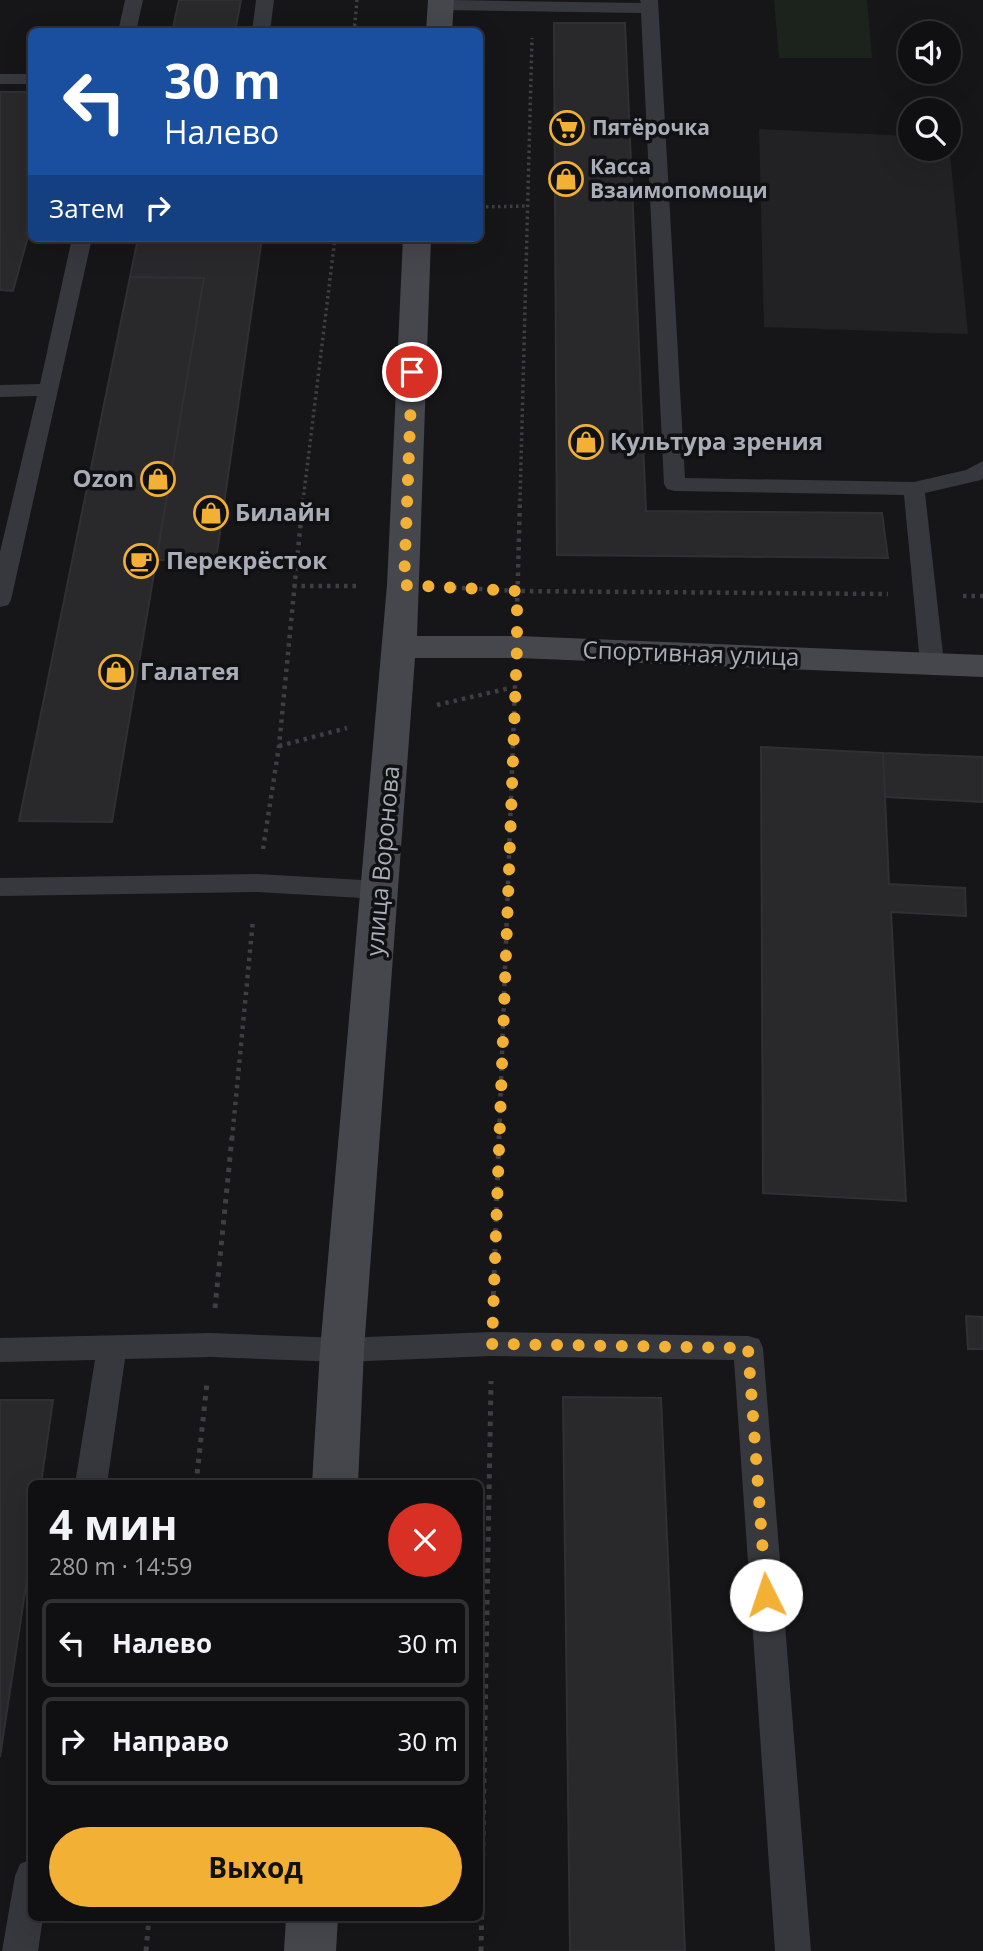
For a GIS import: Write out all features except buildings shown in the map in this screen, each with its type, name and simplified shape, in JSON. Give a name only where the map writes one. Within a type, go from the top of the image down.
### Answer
[{"type":"street","points":[[439,28],[441,2]]},
{"type":"street","name":"улица Воронова","points":[[335,1480],[342,1350],[404,585],[417,242]]},
{"type":"street","name":"Спортивная улица","points":[[398,648],[517,647],[983,666]]},
{"type":"street","points":[[310,1951],[312,1921]]},
{"type":"lane","points":[[128,28],[134,0]]},
{"type":"lane","points":[[262,28],[265,0]]},
{"type":"lane","points":[[441,2],[532,6],[649,4],[674,484],[914,489],[972,475],[983,467]]},
{"type":"lane","points":[[0,79],[28,79]]},
{"type":"lane","points":[[0,600],[81,242]]},
{"type":"lane","points":[[0,391],[49,390]]},
{"type":"lane","points":[[914,489],[932,663]]},
{"type":"lane","points":[[0,887],[257,883],[380,890]]},
{"type":"lane","points":[[0,1350],[211,1346],[342,1350],[492,1344],[748,1348],[793,1951]]},
{"type":"lane","points":[[92,1480],[112,1348]]},
{"type":"lane","points":[[20,1951],[28,1900]]},
{"type":"path","points":[[354,28],[357,0]]},
{"type":"path","points":[[483,1841],[492,1344],[517,647],[532,6]]},
{"type":"path","points":[[483,206],[528,206]]},
{"type":"path","points":[[293,586],[404,585],[517,591],[983,596]]},
{"type":"path","points":[[146,1951],[149,1921]]},
{"type":"path","points":[[481,1951],[482,1921]]},
{"type":"shaded area","points":[[774,0],[867,0],[872,58],[779,58]]},
{"type":"shaded area","points":[[759,129],[898,135],[898,161],[951,161],[968,334],[764,327]]},
{"type":"place","name":"Пятёрочка","points":[[567,128]]},
{"type":"place","name":"Касса Взаимопомощи","points":[[566,179]]},
{"type":"place","name":"Культура зрения","points":[[586,442]]},
{"type":"place","name":"Ozon","points":[[158,479]]},
{"type":"place","name":"Билайн","points":[[211,513]]},
{"type":"place","name":"Перекрёсток","points":[[141,561]]},
{"type":"place","name":"Галатея","points":[[116,672]]},
{"type":"route","points":[[412,372],[404,585],[517,591],[492,1344],[748,1348],[766,1595]]}]
